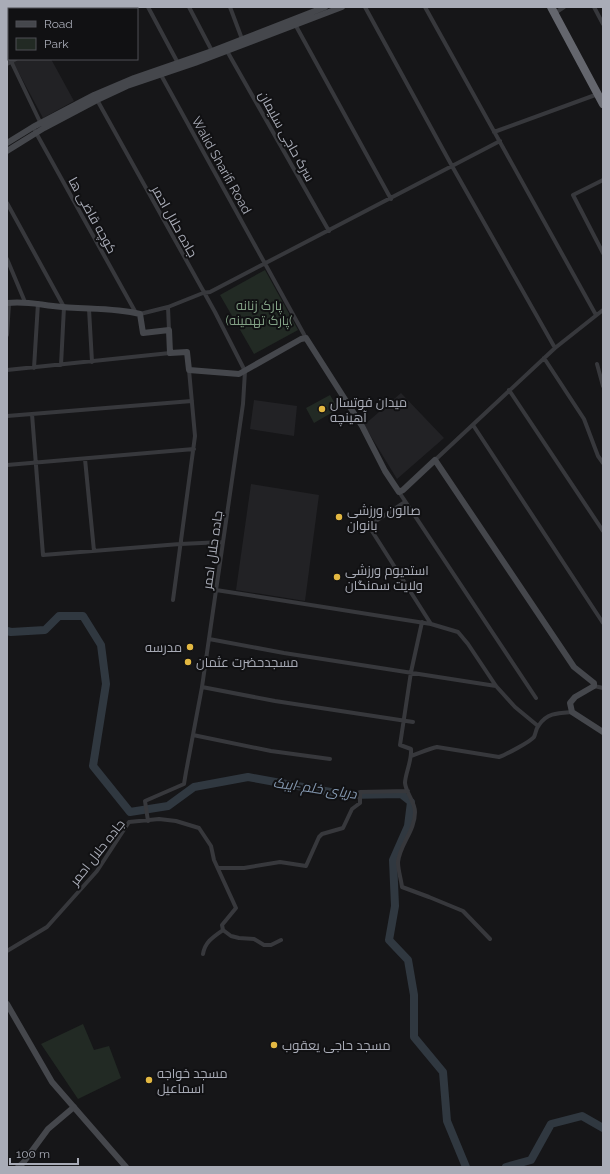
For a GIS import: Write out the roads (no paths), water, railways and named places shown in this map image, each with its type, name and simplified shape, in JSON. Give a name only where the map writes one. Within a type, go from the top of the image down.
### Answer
[{"type":"highway","points":[[553,10],[603,104]]},
{"type":"street","points":[[148,7],[179,66]]},
{"type":"street","points":[[190,7],[212,51]]},
{"type":"street","points":[[230,7],[242,38]]},
{"type":"street","points":[[96,97],[161,75],[242,38],[322,9],[342,7]]},
{"type":"street","points":[[365,7],[554,348]]},
{"type":"street","points":[[425,7],[596,315]]},
{"type":"street","points":[[553,10],[564,7]]},
{"type":"street","points":[[594,7],[603,24]]},
{"type":"street","points":[[7,143],[134,78],[227,51],[296,26],[322,9]]},
{"type":"street","points":[[296,26],[391,199]]},
{"type":"street","name":"سرک حاجی سلیمان","points":[[227,51],[329,231]]},
{"type":"street","points":[[9,60],[42,126]]},
{"type":"street","name":"Walid Sharifi Road","points":[[161,75],[306,338]]},
{"type":"street","points":[[494,132],[598,94]]},
{"type":"street","name":"جاده حلال احمر","points":[[7,951],[47,927],[97,871],[129,822],[148,821],[145,801],[184,784],[202,687],[243,404],[245,372],[215,312],[203,293],[96,97]]},
{"type":"street","points":[[7,151],[34,130]]},
{"type":"street","name":"کوچه قاضی ها","points":[[34,130],[138,313]]},
{"type":"street","points":[[7,335],[8,303],[25,302],[89,309],[111,308],[138,313],[168,307],[203,293],[210,292],[500,141]]},
{"type":"street","points":[[603,180],[573,195],[603,254]]},
{"type":"street","points":[[7,204],[64,307],[61,365]]},
{"type":"street","points":[[7,259],[25,302]]},
{"type":"street","points":[[34,368],[38,303]]},
{"type":"street","points":[[168,307],[170,353]]},
{"type":"street","points":[[89,309],[92,362]]},
{"type":"street","points":[[399,492],[403,490],[554,348],[603,310]]},
{"type":"street","points":[[138,313],[143,333],[169,330]]},
{"type":"street","points":[[189,370],[239,374],[245,372],[286,346],[306,338],[362,426],[385,471],[536,698]]},
{"type":"street","points":[[7,370],[187,352],[195,436],[173,600]]},
{"type":"street","points":[[544,358],[584,419],[598,456],[603,463]]},
{"type":"street","points":[[597,364],[603,386]]},
{"type":"street","points":[[509,390],[603,531]]},
{"type":"street","points":[[7,416],[192,402]]},
{"type":"street","points":[[32,414],[43,555],[223,542]]},
{"type":"street","points":[[473,424],[603,624]]},
{"type":"street","points":[[7,465],[194,449]]},
{"type":"street","points":[[85,458],[94,551]]},
{"type":"street","points":[[435,460],[574,668],[594,682],[594,686]]},
{"type":"street","points":[[405,502],[372,524],[370,528],[431,624]]},
{"type":"street","points":[[216,590],[422,622],[458,632],[468,644],[496,686],[515,707],[538,726]]},
{"type":"street","points":[[422,622],[411,672],[400,745],[411,749],[412,756],[405,783],[414,803],[415,812],[412,828],[405,841],[398,862],[402,887],[429,896],[463,911],[490,939]]},
{"type":"street","points":[[209,639],[284,653],[496,686]]},
{"type":"street","points":[[572,712],[570,703],[575,697],[594,686],[603,688]]},
{"type":"street","points":[[202,687],[275,701],[413,722]]},
{"type":"street","points":[[412,756],[437,747],[499,757],[526,743],[534,737],[538,726],[548,715],[558,713],[572,712],[603,732]]},
{"type":"street","points":[[193,736],[270,751],[330,759]]},
{"type":"street","points":[[218,868],[244,868],[280,862],[306,866],[322,834],[343,828],[352,809],[360,803],[360,792],[408,791]]},
{"type":"street","points":[[148,821],[159,819],[176,821],[199,828],[211,846],[214,860],[222,881],[236,908],[222,925],[223,930]]},
{"type":"street","points":[[223,930],[232,936],[254,940],[264,944],[271,945],[282,940]]},
{"type":"street","points":[[203,954],[206,944],[211,938],[223,930]]},
{"type":"street","points":[[7,1004],[52,1082],[126,1167]]},
{"type":"street","points":[[18,1167],[23,1163],[48,1129],[74,1107]]},
{"type":"waterway","name":"دریای خلم-ایبک","points":[[7,631],[45,630],[59,616],[83,616],[101,645],[106,684],[93,766],[130,812],[168,806],[194,787],[248,777],[347,795],[401,794],[411,802],[408,826],[393,860],[395,906],[389,940],[408,960],[414,995],[414,1037],[443,1072],[447,1121],[466,1167]]},
{"type":"waterway","name":"دریای خلم-ایبک","points":[[506,1167],[531,1160],[551,1124],[582,1116],[603,1128]]},
{"type":"place","name":"میدان فوتسال آهینچه","points":[[322,409]]},
{"type":"place","name":"صالون ورزشی بانوان","points":[[339,517]]},
{"type":"place","name":"استدیوم ورزشی ولایت سمنگان","points":[[337,577]]},
{"type":"place","name":"مدرسه","points":[[190,647]]},
{"type":"place","name":"مسجدحضرت عثمان","points":[[188,662]]},
{"type":"place","name":"مسجد حاجی یعقوب","points":[[274,1045]]},
{"type":"place","name":"مسجد خواجه اسماعیل","points":[[149,1080]]},
{"type":"park label","name":"پارک زنانه (پارک تهمینه(","points":[[259,312]]}]
